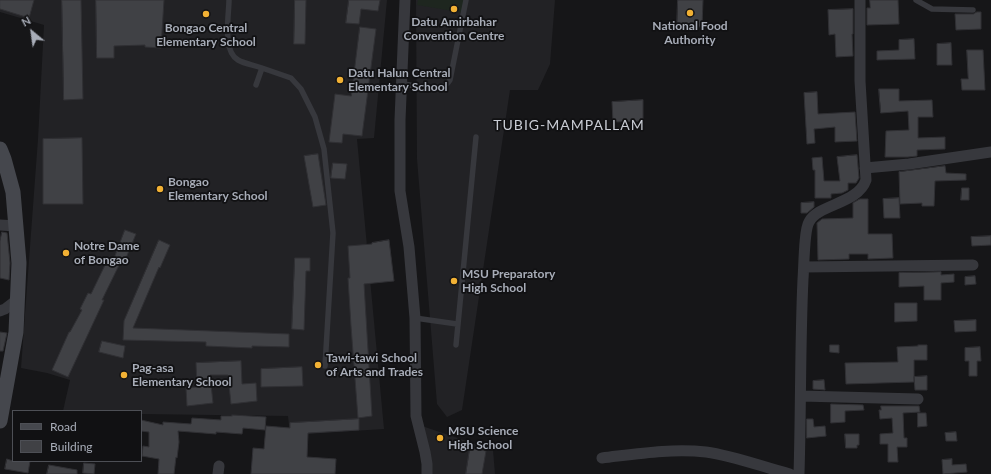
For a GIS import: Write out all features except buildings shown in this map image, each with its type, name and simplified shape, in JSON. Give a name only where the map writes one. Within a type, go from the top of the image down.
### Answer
[{"type":"main road","points":[[0,149],[13,192],[19,263],[15,339],[0,421]]},
{"type":"street","points":[[405,0],[402,41],[400,192],[409,247],[415,318],[416,416],[425,452],[428,474]]},
{"type":"street","points":[[799,474],[801,345],[806,232],[809,220],[861,190],[866,180],[860,81],[860,0]]},
{"type":"street","points":[[865,168],[909,164],[991,152]]},
{"type":"street","points":[[0,224],[16,226]]},
{"type":"street","points":[[804,267],[972,265]]},
{"type":"street","points":[[0,311],[6,309],[18,300]]},
{"type":"street","points":[[801,396],[918,399]]},
{"type":"street","points":[[602,458],[686,451],[706,452],[728,456],[790,474]]},
{"type":"lane","points":[[229,0],[229,49],[236,59],[291,78],[301,88],[315,117],[324,149],[333,233],[325,366]]},
{"type":"lane","points":[[402,84],[436,87],[447,84],[450,80],[466,0]]},
{"type":"lane","points":[[916,0],[932,9],[973,10]]},
{"type":"lane","points":[[256,85],[262,68]]},
{"type":"lane","points":[[456,345],[476,137]]},
{"type":"lane","points":[[415,318],[457,324]]},
{"type":"shaded area","points":[[0,0],[387,0],[374,138],[357,139],[384,429],[290,435],[288,416],[142,414],[142,410],[63,410],[70,380],[47,373],[21,368],[38,139],[44,25],[0,12]]},
{"type":"shaded area","name":"MSU Preparatory High School","points":[[416,0],[555,0],[550,64],[538,90],[510,90],[462,410],[447,417],[437,404],[417,159]]},
{"type":"shaded area","name":"Datu Amirbahar Convention Centre","points":[[418,0],[467,0],[465,13],[417,5]]},
{"type":"shaded area","name":"MSU Science High School","points":[[422,426],[493,450],[495,474],[425,474]]},
{"type":"place","name":"Datu Amirbahar Convention Centre","points":[[454,9]]},
{"type":"place","name":"National Food Authority","points":[[690,13]]},
{"type":"place","name":"Bongao Central Elementary School","points":[[206,14]]},
{"type":"place","name":"Datu Halun Central Elementary School","points":[[340,80]]},
{"type":"place","name":"Bongao Elementary School","points":[[160,189]]},
{"type":"place","name":"Notre Dame of Bongao","points":[[66,253]]},
{"type":"place","name":"MSU Preparatory High School","points":[[454,281]]},
{"type":"place","name":"Tawi-tawi School of Arts and Trades","points":[[318,365]]},
{"type":"place","name":"Pag-asa Elementary School","points":[[124,375]]},
{"type":"place","name":"MSU Science High School","points":[[440,438]]},
{"type":"district","name":"TUBIG-MAMPALLAM","points":[[569,125]]}]
